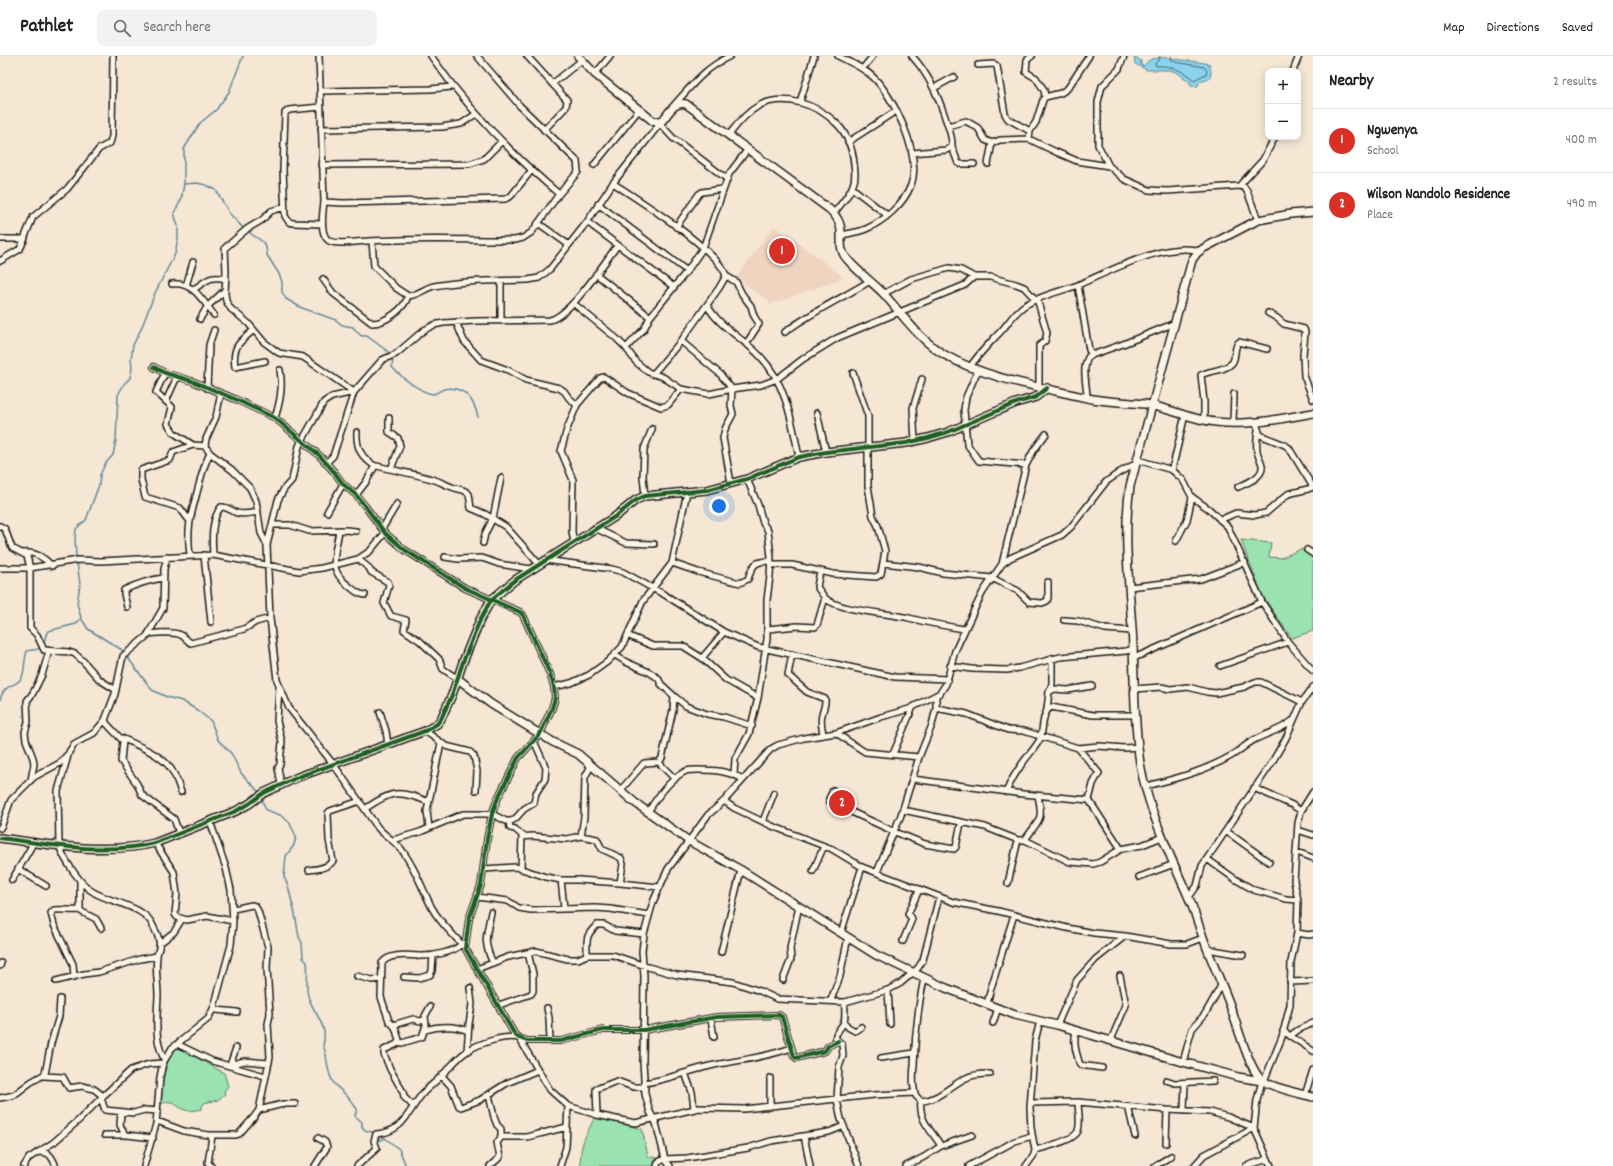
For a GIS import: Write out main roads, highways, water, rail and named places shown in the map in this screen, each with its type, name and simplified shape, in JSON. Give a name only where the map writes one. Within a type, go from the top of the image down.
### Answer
[{"type":"water","points":[[1134,56],[1141,61],[1141,65],[1143,66],[1150,60],[1162,58],[1210,64],[1211,74],[1208,79],[1201,81],[1197,87],[1191,85],[1189,81],[1184,79],[1180,74],[1170,70],[1147,70],[1135,64]]},
{"type":"waterway","points":[[76,556],[76,529],[86,520],[99,485],[100,475],[105,464],[113,455],[116,440],[118,395],[124,384],[130,378],[133,345],[155,293],[175,254],[178,238],[178,226],[174,213],[181,200],[184,184],[184,149],[200,123],[216,110],[229,92],[243,56]]},
{"type":"waterway","points":[[184,184],[197,183],[206,185],[216,190],[229,213],[244,229]]},
{"type":"waterway","points":[[247,231],[263,242],[266,247],[267,255],[279,274],[282,282],[282,292],[286,299],[302,308],[336,320],[342,325],[353,327],[359,334],[362,336],[367,336],[391,354]]},
{"type":"waterway","points":[[393,357],[392,367],[405,379],[423,391],[433,394],[444,389],[451,388],[457,389],[467,395],[474,405],[478,417]]},
{"type":"waterway","points":[[77,562],[80,585],[77,603],[81,618],[88,629],[122,650],[152,690],[167,697],[182,701],[211,721],[218,740],[231,753],[241,773],[259,792]]},
{"type":"waterway","points":[[0,700],[5,690],[17,683],[22,677],[27,651],[40,648],[48,631],[76,624],[81,618]]},
{"type":"waterway","points":[[262,800],[266,810],[280,815],[289,822],[296,836],[294,845],[286,856],[284,877],[288,886],[299,937],[302,943],[303,958],[307,962],[308,996],[320,1020],[324,1032],[323,1045],[326,1053],[329,1074],[332,1081],[357,1109],[355,1116],[362,1122],[362,1127],[365,1130],[374,1133]]},
{"type":"waterway","points":[[377,1137],[379,1141],[385,1138],[399,1149],[406,1166]]},
{"type":"place","name":"Ngwenya","points":[[782,251]]},
{"type":"place","name":"Wilson Nandolo Residence","points":[[842,803]]}]
